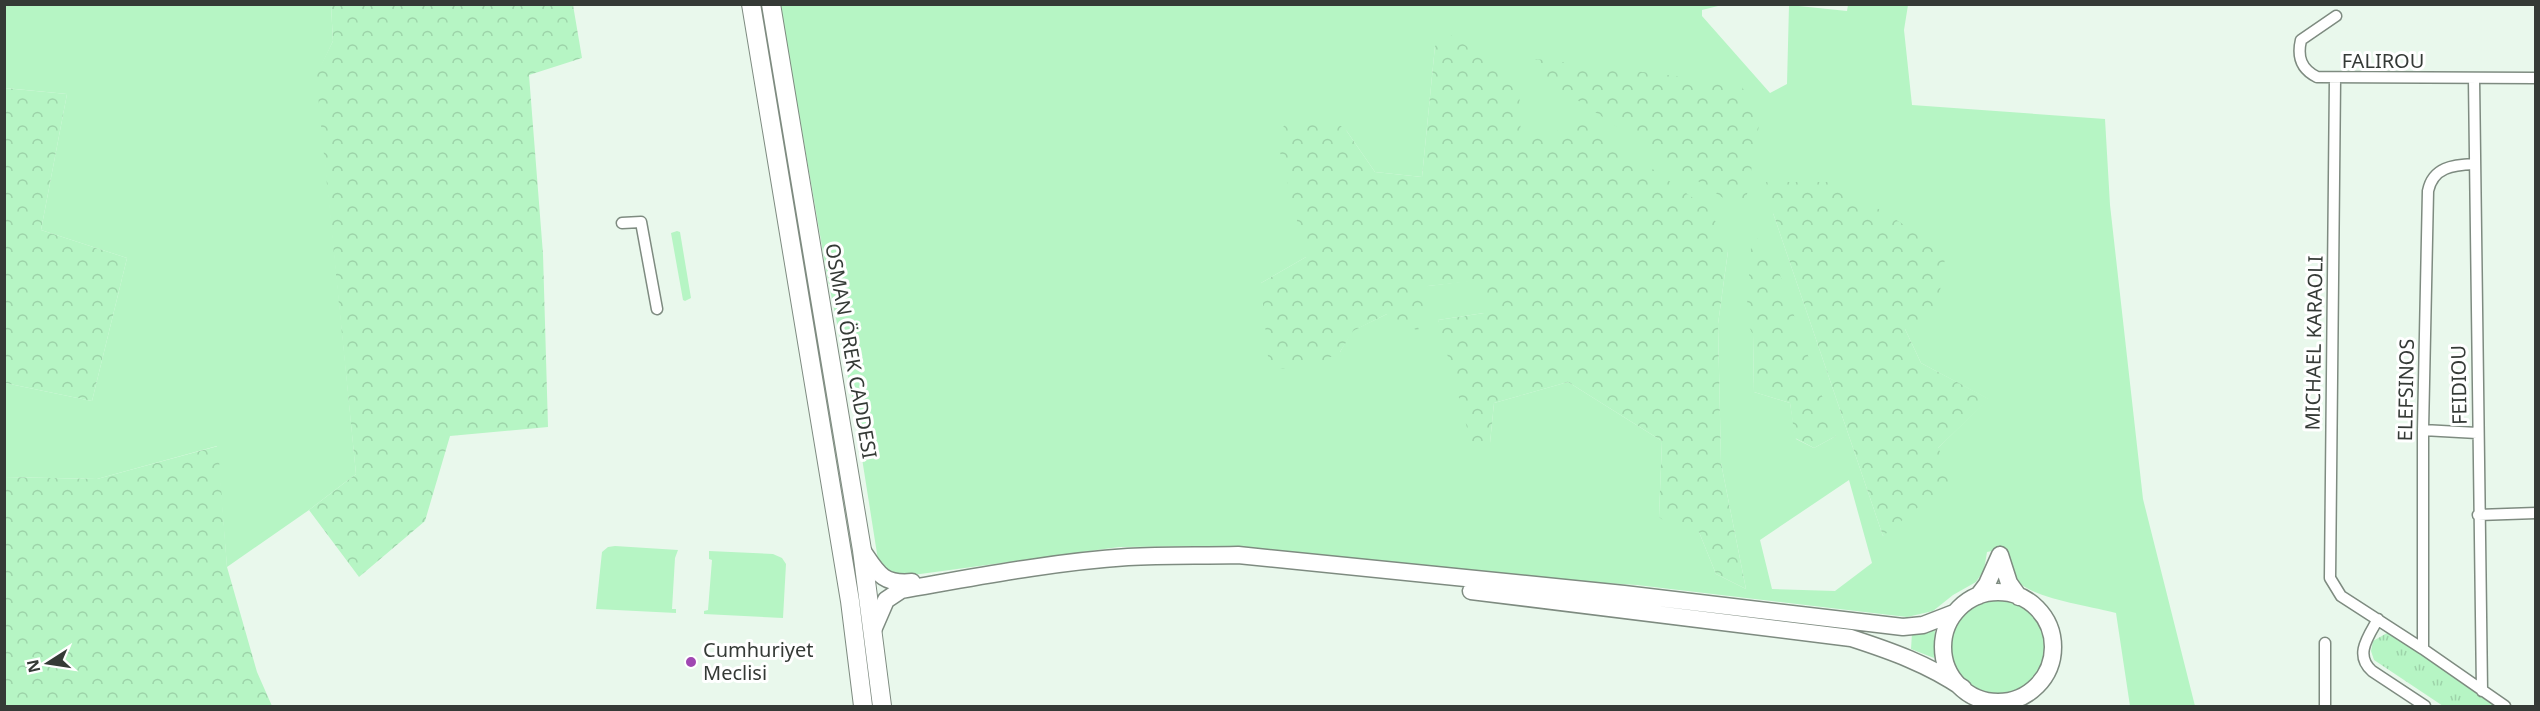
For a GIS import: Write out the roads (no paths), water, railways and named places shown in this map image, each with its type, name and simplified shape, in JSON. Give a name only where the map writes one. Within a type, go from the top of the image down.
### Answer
[{"type":"main road","name":"OSMAN ÖREK CADDESI","points":[[751,4],[850,601],[863,706]]},
{"type":"main road","name":"OSMAN ÖREK CADDESI","points":[[771,4],[862,550],[882,706]]},
{"type":"street","name":"FALIROU","points":[[2336,16],[2301,40],[2299,49],[2301,62],[2307,72],[2317,77],[2335,79],[2535,78]]},
{"type":"street","name":"MICHAEL KARAOLI","points":[[2335,79],[2329,571],[2335,589],[2347,601],[2378,620]]},
{"type":"street","name":"FEIDIOU","points":[[2474,79],[2481,690]]},
{"type":"street","name":"ELEFSINOS","points":[[2422,649],[2423,430],[2428,191],[2433,177],[2444,169],[2450,166],[2474,164]]},
{"type":"street","points":[[622,223],[641,222],[657,309]]},
{"type":"street","points":[[2423,430],[2477,433]]},
{"type":"street","points":[[2478,515],[2535,513]]},
{"type":"street","points":[[862,550],[883,578],[899,583],[1127,557],[1238,555],[1902,627],[1923,625],[1954,613],[1978,596],[2000,592],[2019,597]]},
{"type":"street","points":[[1202,555],[1329,570],[1617,610],[1851,638],[1904,655],[1933,669],[1980,698],[2000,702],[2026,695],[2039,684]]},
{"type":"street","points":[[1978,596],[1987,584],[2000,555],[2009,583],[2019,597],[2040,613],[2051,637],[2050,664],[2027,706]]},
{"type":"street","points":[[873,630],[886,600],[901,590],[999,573]]},
{"type":"street","points":[[1954,613],[1946,628],[1943,650],[1951,674],[1976,706]]},
{"type":"street","points":[[2425,706],[2372,671],[2365,663],[2363,646],[2378,620],[2505,706]]},
{"type":"street","points":[[2325,643],[2325,706]]},
{"type":"place","name":"Cumhuriyet Meclisi","points":[[691,662]]}]
